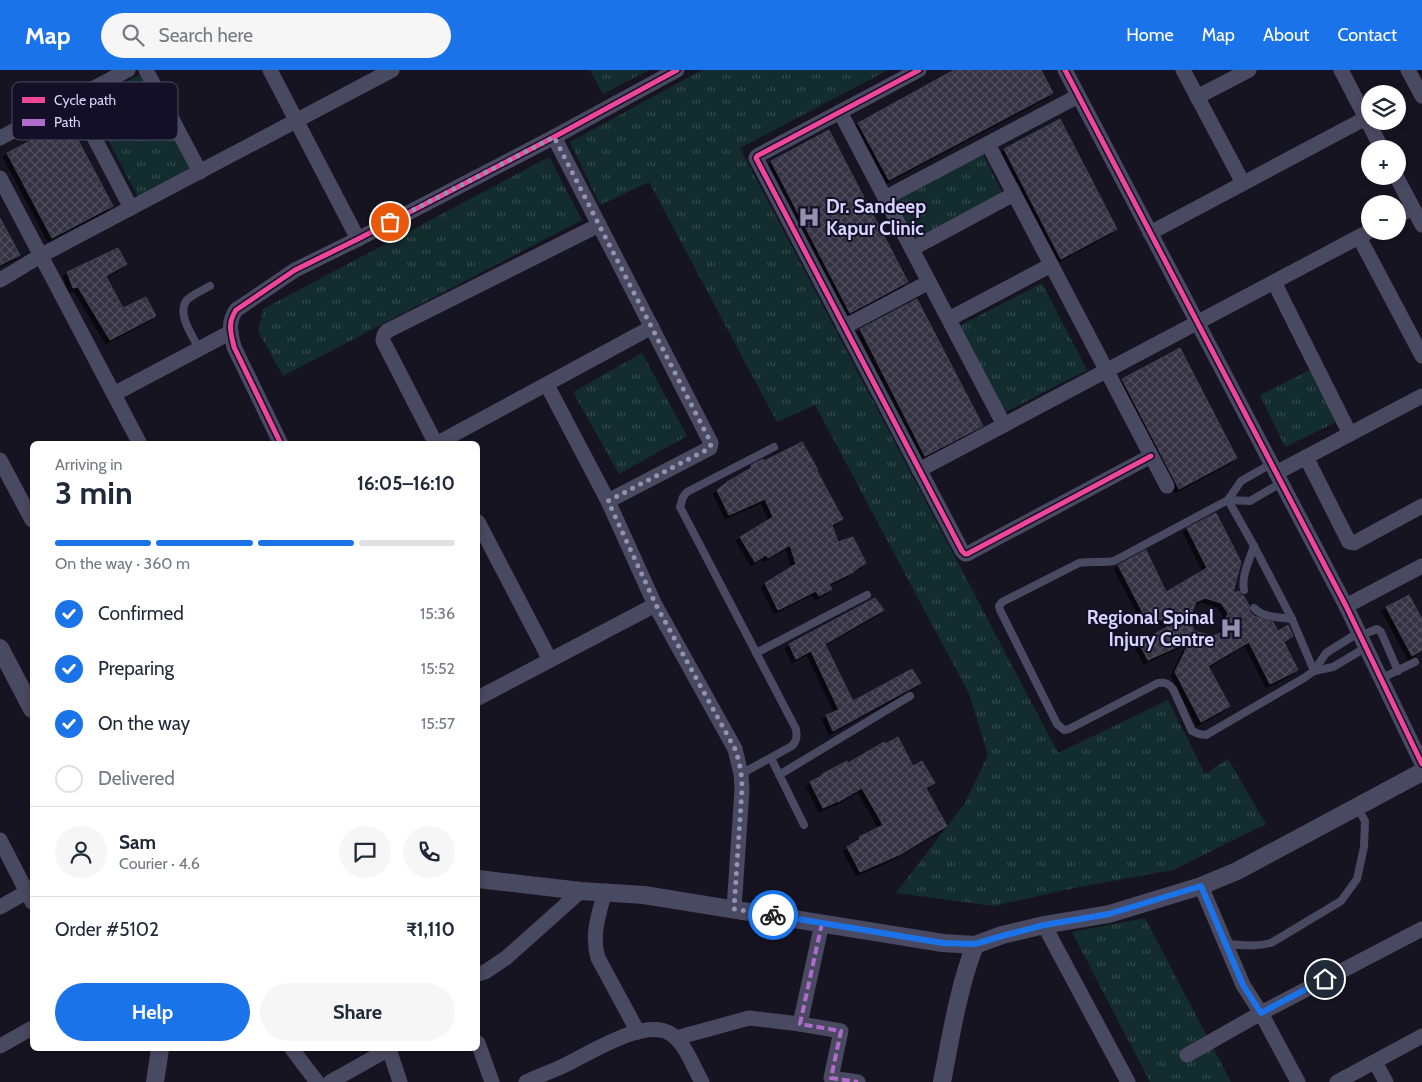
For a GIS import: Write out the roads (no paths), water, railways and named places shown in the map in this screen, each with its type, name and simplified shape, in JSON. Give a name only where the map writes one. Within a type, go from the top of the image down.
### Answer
[{"type":"street","points":[[106,82],[128,70]]},
{"type":"street","points":[[146,70],[152,82]]},
{"type":"street","points":[[270,70],[358,239]]},
{"type":"street","points":[[0,280],[40,256],[392,70]]},
{"type":"street","points":[[280,441],[234,347],[231,318],[236,310],[295,270],[554,137],[678,70]]},
{"type":"street","points":[[919,70],[756,158],[962,551],[965,554],[1152,456]]},
{"type":"street","points":[[1065,70],[1346,606],[1422,764]]},
{"type":"street","points":[[1183,70],[1243,183]]},
{"type":"street","points":[[1197,97],[1249,70]]},
{"type":"street","points":[[1341,70],[1361,108]]},
{"type":"street","points":[[1408,70],[1422,96]]},
{"type":"street","points":[[885,198],[1078,96]]},
{"type":"street","points":[[840,112],[1004,425]]},
{"type":"street","points":[[1150,233],[1361,121]]},
{"type":"street","points":[[178,130],[200,172]]},
{"type":"street","points":[[0,138],[12,132]]},
{"type":"street","points":[[554,137],[711,445],[710,448],[608,501]]},
{"type":"street","points":[[95,140],[131,208]]},
{"type":"street","points":[[988,144],[1168,486]]},
{"type":"street","points":[[0,178],[138,441]]},
{"type":"street","points":[[1401,185],[1422,225]]},
{"type":"street","points":[[912,249],[1014,194]]},
{"type":"street","points":[[1406,212],[1413,208]]},
{"type":"street","points":[[434,441],[383,342],[384,335],[388,331],[599,225]]},
{"type":"street","points":[[920,470],[1361,236]]},
{"type":"street","points":[[1368,240],[1422,356]]},
{"type":"street","points":[[949,319],[1051,265]]},
{"type":"street","points":[[844,327],[929,282]]},
{"type":"street","points":[[1274,282],[1350,434]]},
{"type":"street","points":[[442,441],[652,327]]},
{"type":"street","points":[[114,394],[231,332]]},
{"type":"street","points":[[547,385],[608,501],[656,605],[735,749],[742,774],[734,909]]},
{"type":"street","points":[[1276,474],[1422,396]]},
{"type":"street","points":[[1306,457],[1351,543],[1422,506]]},
{"type":"street","points":[[0,460],[30,516]]},
{"type":"street","points":[[480,526],[550,660]]},
{"type":"street","points":[[1346,606],[1422,566]]},
{"type":"street","points":[[480,697],[656,605]]},
{"type":"street","points":[[0,648],[30,705]]},
{"type":"street","points":[[480,879],[581,891],[644,895],[943,943],[975,944],[1044,925],[1109,914],[1201,886],[1236,871],[1422,772]]},
{"type":"street","points":[[0,840],[30,892]]},
{"type":"street","points":[[1201,886],[1243,985],[1261,1013],[1298,1082]]},
{"type":"street","points":[[480,973],[506,958],[581,891]]},
{"type":"street","points":[[605,892],[596,925],[595,948],[598,958],[638,1032]]},
{"type":"street","points":[[0,907],[30,894]]},
{"type":"street","points":[[800,1024],[822,923]]},
{"type":"street","points":[[1044,925],[1128,1082]]},
{"type":"street","points":[[1187,1055],[1261,1013],[1422,929]]},
{"type":"street","points":[[942,1082],[957,1006],[967,965],[975,944]]},
{"type":"street","points":[[676,1038],[748,1018],[841,1031],[831,1078],[858,1082]]},
{"type":"street","points":[[0,1046],[30,1029]]},
{"type":"street","points":[[526,1082],[562,1067],[619,1038],[648,1030],[669,1032],[676,1038],[702,1082]]},
{"type":"street","points":[[1337,1082],[1422,1036]]},
{"type":"street","points":[[480,1050],[489,1080]]},
{"type":"street","points":[[155,1082],[160,1051]]},
{"type":"street","points":[[294,1051],[317,1082]]},
{"type":"street","points":[[330,1082],[385,1051]]},
{"type":"street","points":[[390,1051],[400,1082]]},
{"type":"street","points":[[1375,1062],[1386,1082]]},
{"type":"lane","points":[[199,349],[185,320],[183,309],[187,300],[210,286]]},
{"type":"lane","points":[[742,774],[795,742],[797,738],[796,729],[680,507],[683,497],[687,492],[774,447]]},
{"type":"lane","points":[[1228,500],[1250,501],[1276,474]]},
{"type":"lane","points":[[1276,474],[1241,481],[1228,500],[1114,561],[1079,563],[1002,602],[999,606],[1000,610],[1052,715],[1060,728],[1064,730],[1070,729],[1158,683],[1164,682],[1173,689],[1192,731],[1206,735],[1304,678],[1314,671],[1326,652],[1361,639]]},
{"type":"lane","points":[[1228,500],[1292,619],[1314,671]]},
{"type":"lane","points":[[1244,590],[1245,575],[1254,546]]},
{"type":"lane","points":[[756,653],[867,595]]},
{"type":"lane","points":[[1254,608],[1259,613],[1265,615],[1292,619]]},
{"type":"lane","points":[[1314,671],[1333,667],[1373,629],[1377,629],[1380,632],[1398,671]]},
{"type":"lane","points":[[1380,679],[1415,662]]},
{"type":"lane","points":[[779,775],[910,696]]},
{"type":"lane","points":[[771,758],[804,825]]},
{"type":"lane","points":[[1226,944],[1248,946],[1271,942],[1341,901],[1357,879],[1364,847],[1365,821],[1357,807]]},
{"type":"place","name":"Dr. Sandeep Kapur Clinic","points":[[809,217]]},
{"type":"place","name":"Regional Spinal Injury Centre","points":[[1231,628]]}]
